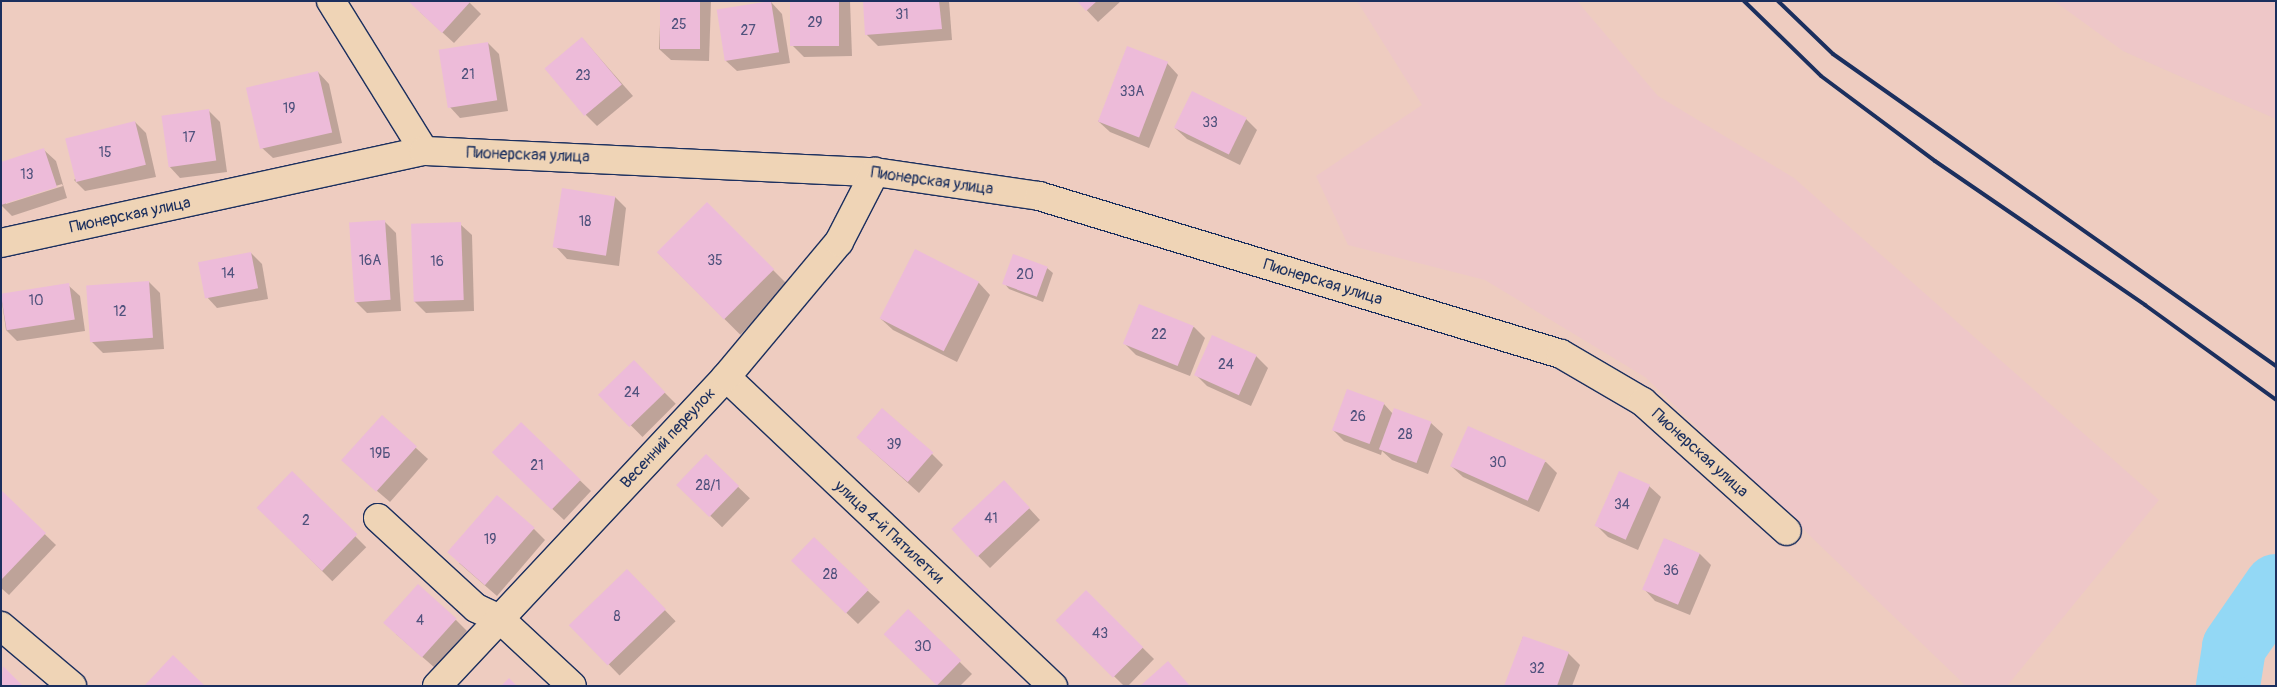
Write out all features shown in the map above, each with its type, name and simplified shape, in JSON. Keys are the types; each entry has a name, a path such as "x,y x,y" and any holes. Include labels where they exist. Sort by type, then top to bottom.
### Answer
{"street":[{"path":"331,1 424,151"},
{"name":"Пионерская улица","path":"1,243 424,151 875,172 1039,196 1561,354 1643,402 1787,531"},
{"name":"Весенний переулок","path":"437,686 726,377 839,242 875,172"},
{"name":"улица 4-й Пятилетки","path":"726,377 1054,686"},
{"path":"378,518 476,608 500,619 572,686"},
{"path":"1,626 72,686"}],"shaded area":[{"path":"1357,1 1577,1 1658,96 1794,178 2159,500 2007,686 1966,686 1645,377 1485,280 1348,245 1316,176 1422,105"},
{"path":"2054,1 2276,1 2276,119 2123,51"}],"building":[{"path":"408,1 471,1 442,33"},
{"path":"660,1 700,1 700,49 660,49"},
{"path":"771,1 779,52 725,61 717,10"},
{"path":"790,1 839,1 839,46 790,46"},
{"path":"863,1 939,1 942,29 865,35"},
{"path":"1077,1 1097,1 1086,11"},
{"path":"582,37 622,84 584,116 544,68"},
{"path":"488,42 497,100 448,108 439,50"},
{"path":"1127,46 1168,62 1139,137 1098,122"},
{"path":"318,71 332,132 260,149 246,88"},
{"path":"1192,91 1247,118 1229,155 1174,128"},
{"path":"209,109 216,160 169,167 161,116"},
{"path":"135,121 146,165 76,182 65,138"},
{"path":"44,148 57,187 1,205 1,162"},
{"path":"562,188 615,196 606,256 553,247"},
{"path":"707,202 774,269 724,319 657,252"},
{"path":"385,220 391,300 355,302 349,223"},
{"path":"461,222 464,300 414,302 411,224"},
{"path":"915,249 979,282 944,351 880,318"},
{"path":"251,252 258,288 205,299 198,262"},
{"path":"1013,254 1048,267 1037,297 1002,284"},
{"path":"149,281 153,338 90,342 86,285"},
{"path":"69,283 75,320 7,330 1,294"},
{"path":"1139,304 1194,326 1178,366 1123,344"},
{"path":"1212,335 1257,355 1239,395 1194,375"},
{"path":"634,360 665,392 629,427 598,395"},
{"path":"1347,389 1385,403 1370,444 1332,430"},
{"path":"882,408 933,453 908,482 856,437"},
{"path":"1394,408 1432,422 1417,463 1379,449"},
{"path":"382,415 417,446 376,492 341,460"},
{"path":"521,422 581,480 552,510 492,452"},
{"path":"1468,426 1546,461 1528,501 1450,466"},
{"path":"706,454 739,486 709,517 676,485"},
{"path":"292,471 357,534 322,571 257,508"},
{"path":"1619,471 1650,485 1626,540 1595,526"},
{"path":"1004,480 1030,508 977,557 951,529"},
{"path":"1,490 46,533 1,580"},
{"path":"497,495 535,528 485,585 447,552"},
{"path":"814,537 869,590 846,614 791,561"},
{"path":"1664,538 1700,553 1678,605 1642,590"},
{"path":"627,569 666,609 608,666 569,625"},
{"path":"418,584 457,619 422,657 383,623"},
{"path":"1086,590 1143,647 1113,678 1056,620"},
{"path":"908,609 961,660 937,686 884,634"},
{"path":"1523,636 1569,652 1557,686 1504,686"},
{"path":"173,655 205,686 144,686"},
{"path":"1168,661 1190,686 1140,686"},
{"path":"3,666 23,686 1,686"},
{"path":"509,678 517,686 501,686"}],"waterway":[{"path":"2228,686 2234,647 2276,586"}],"railway":[{"path":"1744,1 1821,76 1935,161 2145,305 2276,400"},
{"path":"1778,1 1833,54 2276,366"}]}
